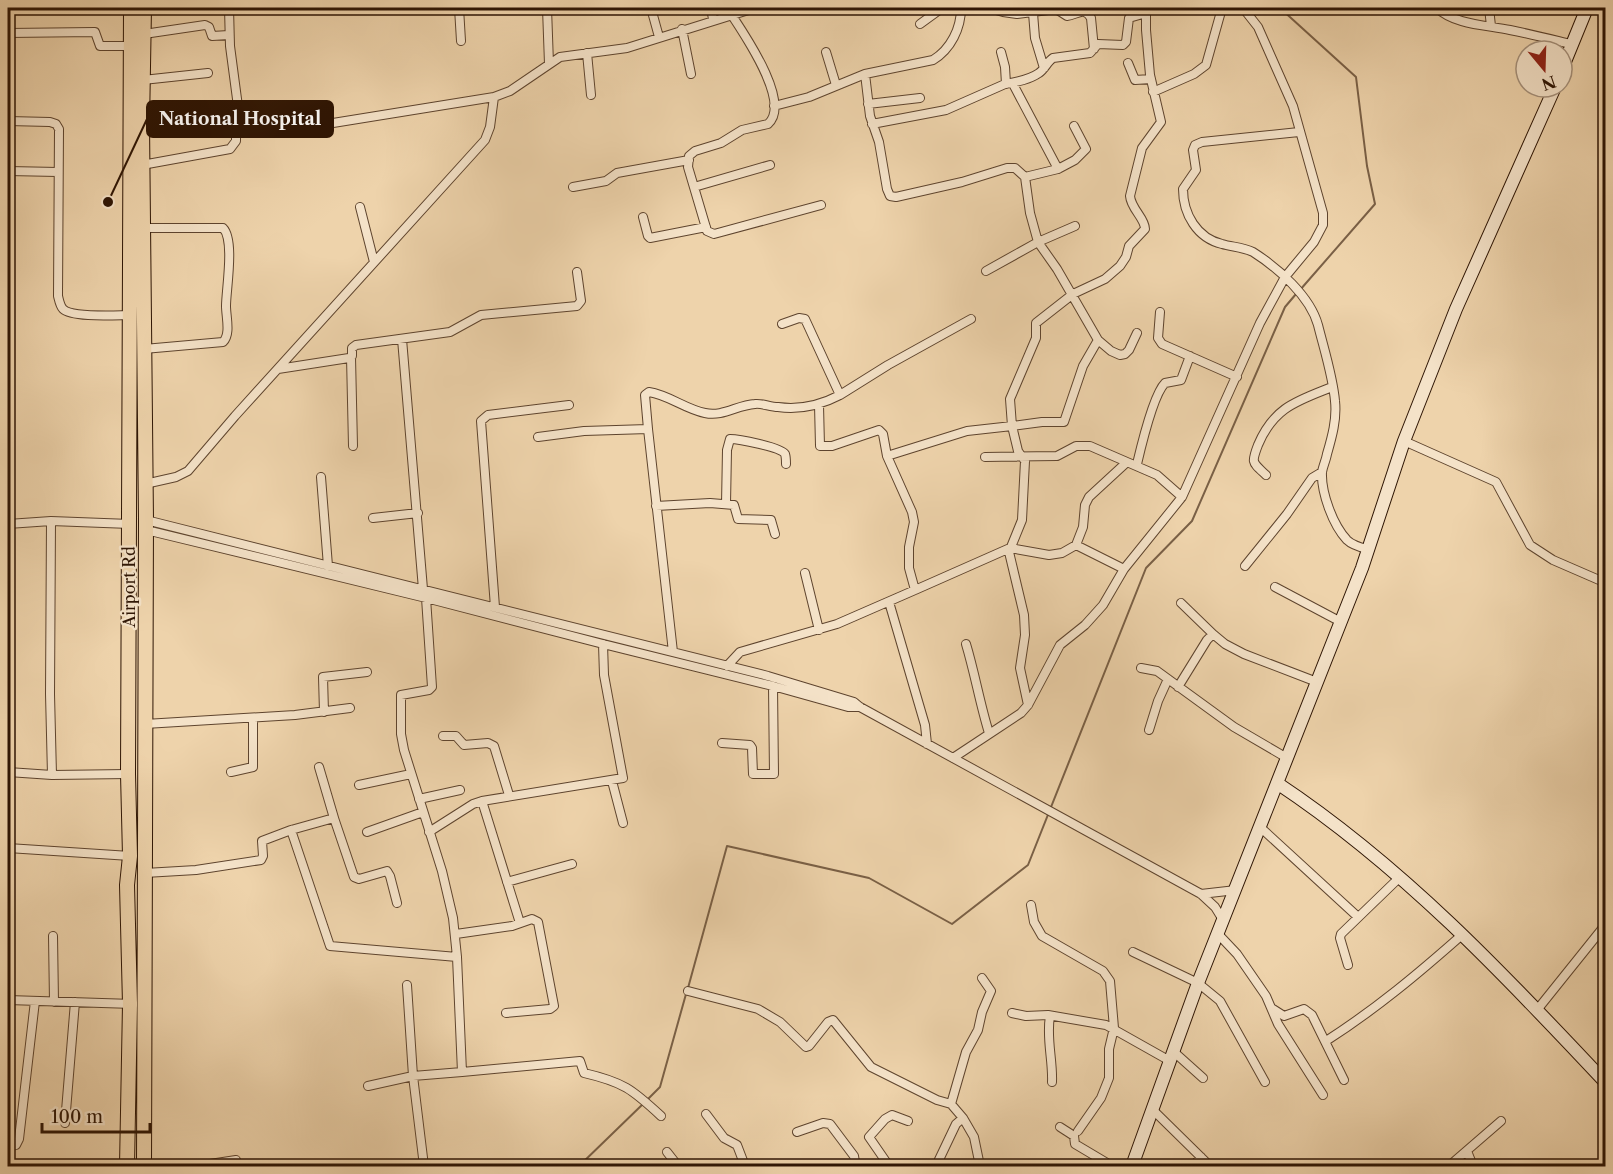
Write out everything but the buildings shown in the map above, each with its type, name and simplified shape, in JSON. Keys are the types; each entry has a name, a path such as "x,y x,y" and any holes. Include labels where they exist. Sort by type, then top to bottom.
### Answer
{"main road":[{"path":"127,1167 130,1004 127,885 130,856 128,774 131,8"},
{"name":"Airport Rd","path":"144,8 142,165 146,525 144,1167"}],"street":[{"path":"142,165 230,149 235,144 236,119 239,114 229,35 229,8"},
{"path":"459,8 461,41"},
{"path":"547,8 549,64"},
{"path":"651,8 659,37"},
{"path":"711,8 713,20"},
{"path":"239,114 300,106 311,110 321,120 333,123 494,97 510,91 549,64 566,56 627,48 755,8"},
{"path":"920,24 942,8"},
{"path":"774,106 800,100 865,74 929,62 938,58 958,32 961,8"},
{"path":"989,8 1009,14 1059,9 1067,16 1079,11 1091,12 1094,49"},
{"path":"1153,92 1206,65 1222,8"},
{"path":"953,758 1017,716 1028,705 1056,651 1085,625 1103,604 1124,569 1182,497 1260,323 1323,225 1323,213 1293,106 1258,27 1243,8"},
{"path":"1437,8 1470,23 1548,39"},
{"path":"1489,8 1491,26"},
{"path":"1572,39 1587,8"},
{"path":"872,124 946,110 1035,75 1053,58 1090,53 1098,44 1123,45 1126,42 1129,18 1146,10 1151,79 1161,122 1142,148 1130,196 1130,201 1145,224 1145,229 1129,246 1120,266 1105,279 1072,294 1036,323 1036,338 1010,399 1012,426 1018,451 1025,461 1022,520 1019,532 1010,548 1010,554 1025,624 1020,668 1028,705"},
{"path":"1028,11 1044,68"},
{"path":"731,14 770,81 774,106 773,118 768,124 742,130 721,143 695,151 688,160 688,167 706,227 709,233 714,234 821,205"},
{"path":"144,33 205,25 209,27 212,36 229,35"},
{"path":"682,30 691,74"},
{"path":"8,33 95,32 100,46 131,46"},
{"path":"826,52 836,85"},
{"path":"1001,52 1010,84 1058,169"},
{"path":"587,53 591,96"},
{"path":"1128,63 1135,80 1151,79"},
{"path":"143,80 208,73"},
{"path":"865,74 872,124 879,142 890,196 896,197 962,182 1007,168 1015,168 1025,177 1030,213 1038,242 1072,294 1098,340 1120,355 1129,350 1137,333"},
{"path":"145,484 176,477 188,471 485,140 490,127 494,97"},
{"path":"868,104 920,98"},
{"path":"1132,1167 1198,983 1219,935 1362,568 1404,441 1455,309 1550,99"},
{"path":"8,121 50,122 58,126 58,296 61,306 64,310 74,314 131,315"},
{"path":"1025,177 1058,169 1075,160 1086,149 1074,126"},
{"path":"1299,132 1197,143 1193,148 1196,170 1182,192 1187,214 1204,235 1221,244 1253,253 1287,280 1309,302 1317,323 1335,400 1335,423 1322,472 1324,490 1333,517 1346,539 1353,545 1367,549"},
{"path":"573,187 606,181 616,174 688,160"},
{"path":"694,186 770,165"},
{"path":"8,171 58,172"},
{"path":"360,207 374,262"},
{"path":"643,217 650,238 706,227"},
{"path":"986,271 1038,242 1075,226"},
{"path":"143,228 223,228 228,234 229,275 226,307 227,336 224,342 144,349"},
{"path":"353,446 352,348 356,345 454,331 481,315 577,306 581,301 577,272"},
{"path":"1160,312 1160,341 1237,377"},
{"path":"782,324 799,318 805,319 840,395"},
{"path":"673,652 645,395 649,392 671,398 708,414 723,413 755,404 779,408 819,405 971,319"},
{"path":"402,339 432,687 429,690 402,693 399,698 401,734 449,898 456,934 462,1072"},
{"path":"886,456 967,431 1065,421 1083,366 1098,340"},
{"path":"1137,465 1159,392 1165,383 1181,380 1190,356"},
{"path":"278,369 351,357"},
{"path":"1266,475 1254,465 1253,458 1272,420 1299,400 1332,387"},
{"path":"495,607 481,424 483,418 488,415 569,405"},
{"path":"819,405 820,446 832,446 879,430 883,434 886,456 912,512 914,522 909,568 915,590"},
{"path":"538,437 584,431 648,429"},
{"path":"726,504 727,450 730,439 782,451 785,454 786,464"},
{"path":"1404,441 1496,482 1530,545 1553,560 1605,583"},
{"path":"986,457 1057,456 1076,446 1086,445 1137,465 1169,483 1182,497"},
{"path":"731,660 744,650 844,622 1010,548 1049,555 1062,553 1076,545 1083,527 1085,505 1089,497 1127,462"},
{"path":"1245,566 1287,514 1312,478 1322,472"},
{"path":"321,477 327,566"},
{"path":"656,506 726,504 734,506 738,519 771,520 775,534"},
{"path":"373,518 418,513"},
{"path":"8,524 51,521 130,524"},
{"path":"51,521 52,775"},
{"path":"146,525 327,566 603,644 848,707 860,708"},
{"path":"146,525 424,593 495,607 673,652 731,660 854,702 860,708 1201,894 1215,907 1223,920"},
{"path":"1076,545 1124,569"},
{"path":"805,573 819,630"},
{"path":"1275,587 1341,622"},
{"path":"889,602 926,725 927,744"},
{"path":"1181,603 1225,644 1244,654 1317,682"},
{"path":"1178,687 1213,634"},
{"path":"429,832 464,809 482,801 621,779 624,775 604,675 603,644"},
{"path":"966,644 989,733"},
{"path":"1141,668 1157,671 1234,728 1287,758"},
{"path":"324,712 323,677 367,672"},
{"path":"1149,730 1168,679"},
{"path":"722,743 750,745 753,774 774,774 773,686"},
{"path":"145,724 253,718 350,708"},
{"path":"231,772 253,767 253,718"},
{"path":"443,736 456,736 464,745 494,746 509,795"},
{"path":"319,767 354,877 359,879 387,871 397,903"},
{"path":"8,772 52,775 128,774"},
{"path":"359,785 411,774"},
{"path":"612,781 623,823"},
{"path":"1277,783 1314,808 1400,877 1463,934 1605,1083"},
{"path":"419,799 460,790"},
{"path":"482,801 520,923"},
{"path":"367,831 423,812"},
{"path":"145,873 196,870 261,860 262,841 334,818"},
{"path":"1260,827 1358,917"},
{"path":"291,830 330,946 457,957"},
{"path":"8,848 130,856"},
{"path":"507,882 572,864"},
{"path":"1348,965 1340,938 1358,917 1400,877"},
{"path":"1201,894 1236,890"},
{"path":"1031,905 1034,922 1042,936 1107,974 1110,981 1114,1028 1109,1049 1107,1084 1097,1105 1078,1131"},
{"path":"456,934 536,920 539,924 554,1006 550,1009 506,1013"},
{"path":"1537,1010 1605,924"},
{"path":"1326,1041 1397,992 1463,934"},
{"path":"1219,935 1237,954 1323,1095"},
{"path":"52,936 54,1002"},
{"path":"1133,952 1198,983 1223,1005 1264,1082"},
{"path":"951,1104 966,1052 978,1030 982,1012 991,992 982,978"},
{"path":"407,985 413,1076 424,1167"},
{"path":"688,991 758,1009 780,1022 807,1047 828,1022 834,1020 871,1066 937,1100 951,1104 963,1118 974,1137 980,1167"},
{"path":"8,1000 145,1005"},
{"path":"8,1147 16,1145 19,1139 35,1001"},
{"path":"65,1123 75,1002"},
{"path":"1272,1008 1284,1016 1307,1010 1326,1041 1344,1080"},
{"path":"1012,1012 1026,1016 1050,1016 1100,1023 1172,1057 1203,1078"},
{"path":"1050,1016 1048,1034 1052,1082"},
{"path":"368,1086 413,1076 580,1061 584,1073 613,1080 632,1089 661,1116"},
{"path":"1153,1110 1210,1167"},
{"path":"706,1114 724,1138 737,1145 745,1167"},
{"path":"889,1167 869,1137 885,1119 892,1115 908,1121"},
{"path":"936,1167 956,1124 963,1118"},
{"path":"1449,1167 1501,1121"},
{"path":"796,1132 823,1124 830,1125 854,1156 855,1162 850,1167"},
{"path":"1060,1126 1074,1136 1075,1144 1112,1167"},
{"path":"1467,1151 1473,1167"},
{"path":"667,1152 678,1167"},
{"path":"1193,1167 1201,1157"},
{"path":"197,1167 236,1160"},
{"path":"760,1167 778,1167"}],"waterway":[{"path":"1280,8 1356,77 1367,166 1375,204 1300,290"},
{"path":"688,988 727,846 869,878 952,924 1028,865 1146,568 1192,521 1285,307 1296,294"},
{"path":"648,1099 660,1087 686,994"},
{"path":"579,1166 644,1103"}],"place":[{"name":"National Hospital","path":"108,202"}]}
